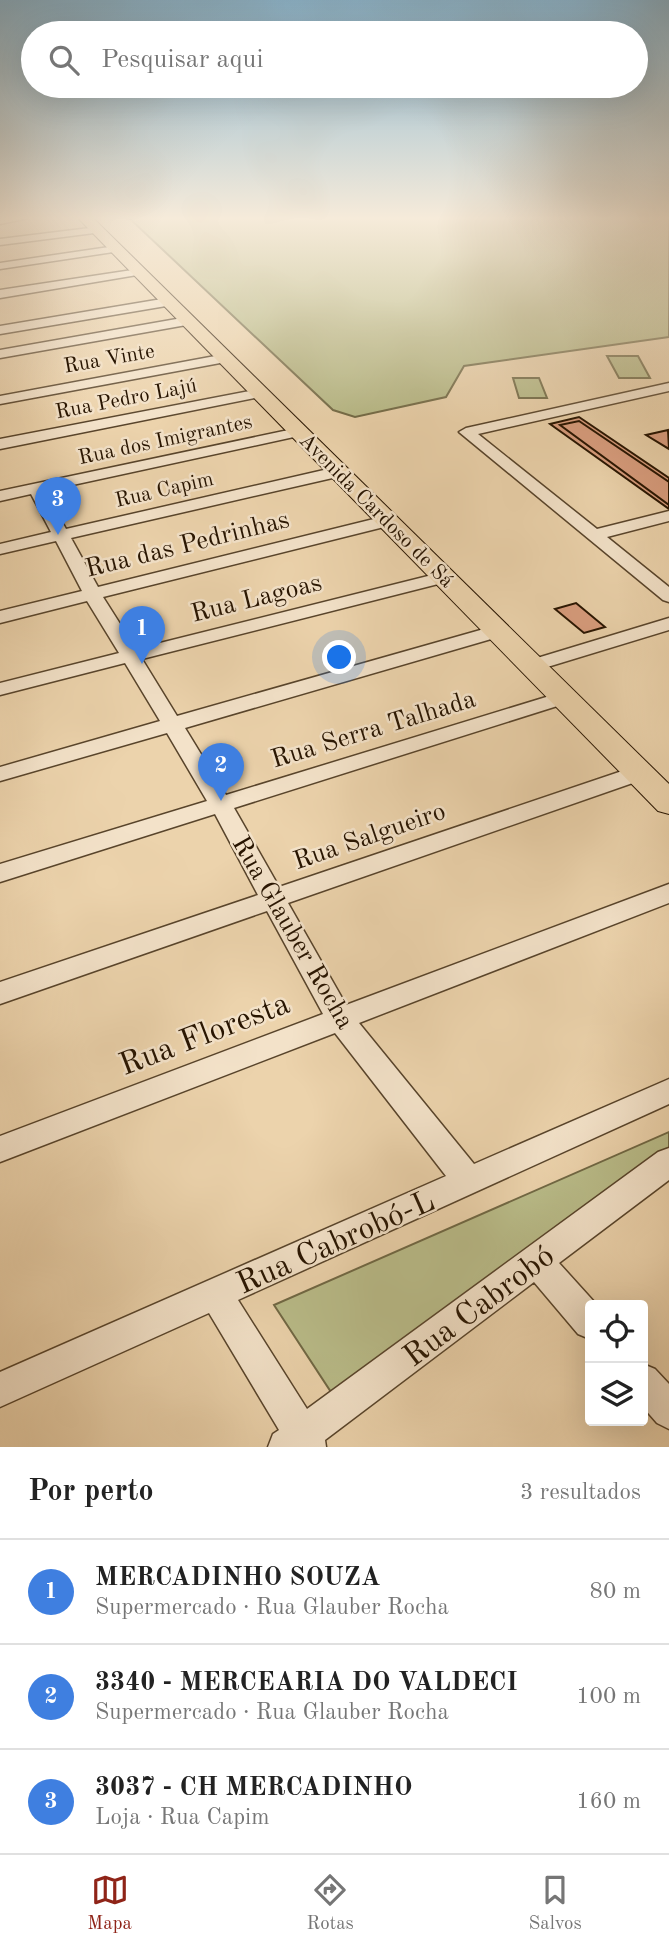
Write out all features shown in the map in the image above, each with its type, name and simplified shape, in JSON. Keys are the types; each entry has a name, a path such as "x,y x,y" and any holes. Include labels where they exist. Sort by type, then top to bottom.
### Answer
{"highway":[{"name":"Avenida Cardoso de Sá","path":"151,285 669,803"}],"street":[{"path":"0,294 60,285"},
{"path":"0,330 168,302"},
{"path":"0,354 188,321"},
{"name":"Rua Vinte","path":"0,400 226,358"},
{"path":"669,387 466,432 669,596"},
{"name":"Rua Pedro Lajú","path":"0,444 260,393"},
{"name":"Rua dos Imigrantes","path":"0,496 298,432"},
{"name":"Rua Capim","path":"0,549 337,472"},
{"name":"Rua Glauber Rocha","path":"36,489 92,593 221,804 339,1018 468,1180"},
{"path":"595,535 669,516"},
{"name":"Rua das Pedrinhas","path":"0,617 386,521"},
{"name":"Rua Lagoas","path":"0,689 444,576"},
{"path":"531,666 669,624"},
{"path":"0,774 498,631"},
{"name":"Rua Serra Talhada","path":"0,873 563,698"},
{"name":"Rua Salgueiro","path":"0,993 639,773"},
{"name":"Rua Floresta","path":"0,1149 669,893"},
{"name":"Rua Cabrobó-L","path":"0,1390 669,1091"},
{"name":"Rua Cabrobó","path":"300,1443 669,1162"},
{"path":"537,1262 585,1316"},
{"path":"216,1294 300,1443"},
{"path":"648,1387 669,1411"}],"green space":[{"path":"200,285 669,285 669,337 464,366 446,397 355,417 333,410"},
{"path":"607,356 638,356 650,378 619,378"},
{"path":"513,378 539,378 547,398 519,398"},
{"path":"669,1132 669,1154 331,1392 274,1305"}],"building":[{"path":"579,417 669,478 669,509 550,424"},
{"path":"579,421 669,482 669,505 560,425"},
{"path":"668,430 669,449 646,435"},
{"path":"576,603 605,627 584,633 555,609"}],"place":[{"name":"3037 - CH MERCADINHO","path":"58,535"},
{"name":"MERCADINHO SOUZA","path":"142,664"},
{"name":"3340 - MERCEARIA DO VALDECI","path":"221,801"}]}
